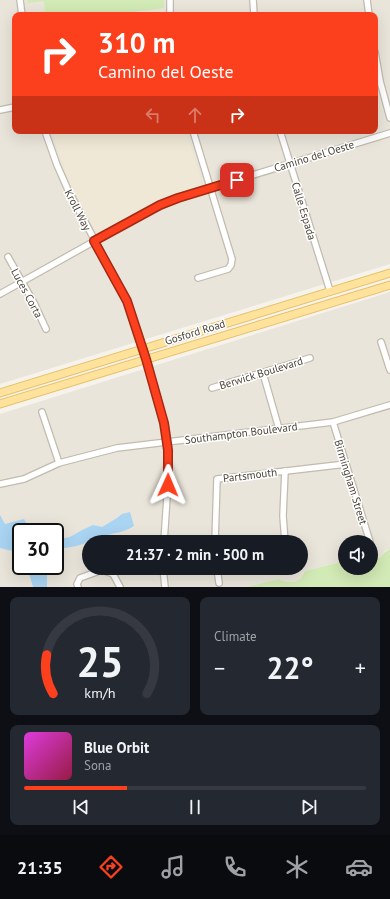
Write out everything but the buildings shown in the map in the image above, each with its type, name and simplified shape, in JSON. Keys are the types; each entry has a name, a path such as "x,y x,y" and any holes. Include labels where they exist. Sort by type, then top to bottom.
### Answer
{"main road":[{"name":"Gosford Road","path":"0,393 390,273"},
{"name":"Gosford Road","path":"0,404 390,284"}],"street":[{"path":"20,0 22,12"},
{"path":"170,0 170,12"},
{"path":"253,0 254,12"},
{"path":"367,0 369,12"},
{"path":"378,69 390,118"},
{"path":"0,110 12,108"},
{"name":"Camino del Oeste","path":"0,294 160,205 210,188 390,133"},
{"name":"Kroll Way","path":"46,134 68,190 127,301 143,348 160,406 167,442 168,485 164,535"},
{"path":"194,134 232,259 231,266 228,269 198,278"},
{"name":"Calle Espada","path":"281,134 330,291"},
{"name":"Luces Corta","path":"8,257 46,329"},
{"path":"381,342 390,370"},
{"name":"Berwick Boulevard","path":"212,388 310,358"},
{"path":"263,373 279,429"},
{"name":"Southampton Boulevard","path":"0,484 24,479 59,463 117,448 333,422 390,405"},
{"path":"42,412 59,463"},
{"name":"Birmingham Street","path":"333,422 368,535"},
{"name":"Partsmouth","path":"215,535 217,479 346,464"},
{"path":"284,535 283,516 285,471"},
{"path":"78,587 77,584 80,578 88,575"},
{"path":"114,575 120,587"},
{"path":"164,575 165,587"},
{"path":"218,575 219,583"}],"shaded area":[{"path":"0,0 390,0 390,264 0,384"},
{"path":"164,9 164,12 142,12"},
{"path":"52,134 187,134 201,180 200,185 148,207 97,234 70,184"},
{"path":"390,292 390,549 386,550 380,557 378,558 378,535 338,535 338,563 308,570 308,535 82,535 82,575 303,575 301,578 294,582 285,582 278,579 246,587 0,587 0,414"}],"green space":[{"path":"27,0 164,0 164,8 133,12 36,12 45,11 44,1 28,3"},
{"path":"390,549 390,587 246,587 278,579 286,582 294,582 301,578 303,575 308,575 308,570 338,563 338,575 378,575 378,559"}],"water":[{"path":"130,512 134,526 109,535 82,535 82,544 64,548 64,538 70,537 93,525 102,527 122,514"},
{"path":"0,515 5,524 24,519 26,523 12,523 12,551 0,548"},
{"path":"30,575 47,575 47,587 33,587"}],"route":[{"path":"168,485 168,450 164,423 134,319 119,285 94,241 160,205 237,180"}]}
